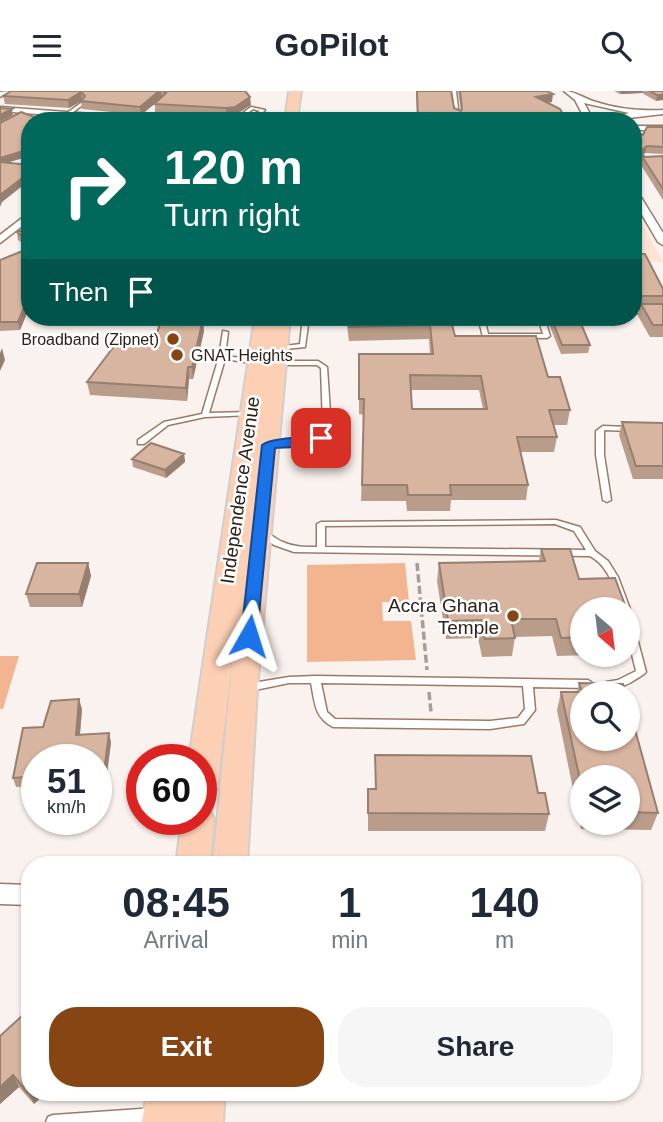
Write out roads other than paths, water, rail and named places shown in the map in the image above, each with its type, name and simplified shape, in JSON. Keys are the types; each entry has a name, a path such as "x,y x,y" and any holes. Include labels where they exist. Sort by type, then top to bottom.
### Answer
{"main road":[{"path":"292,112 295,91"},
{"path":"305,112 308,91"},
{"name":"Independence Avenue","path":"207,744 250,414 279,355 268,326"},
{"name":"Independence Avenue","path":"231,856 243,689 281,326"},
{"path":"194,856 196,835"},
{"path":"174,1113 192,1101"}],"street":[{"path":"0,95 7,91"},
{"path":"559,91 607,108 639,112"},
{"path":"573,95 584,112"},
{"path":"0,109 41,112"},
{"path":"642,114 663,111"},
{"path":"642,112 647,113"},
{"path":"642,128 663,128"},
{"path":"642,207 663,242"},
{"path":"0,240 21,222"},
{"path":"0,894 21,895"}],"lane":[{"path":"454,91 457,112"},
{"path":"71,112 82,104"},
{"path":"149,112 153,108"},
{"path":"247,112 253,108 263,110 262,112"},
{"path":"642,311 663,311"},
{"path":"279,355 300,326"},
{"path":"483,326 485,336 547,336 544,326"},
{"path":"205,415 222,357 225,333"},
{"path":"222,357 279,355 318,363 324,367 327,427 321,438 269,445"},
{"path":"141,442 166,423 205,415 250,414"},
{"path":"607,500 600,455 600,431 608,428 644,430"},
{"path":"321,550 321,524 556,522 577,529 592,554"},
{"path":"261,532 277,543 294,549 592,554 603,558 609,565 621,597"},
{"path":"243,689 289,680 315,679 620,684 641,671 640,667"},
{"path":"315,679 323,714 333,723 491,725 521,721 530,710 528,683"},
{"path":"53,1122 174,1113"}],"place":[{"name":"Broadband (Zipnet)","path":"173,339"},
{"name":"GNAT Heights","path":"177,355"},
{"name":"Accra Ghana Temple","path":"513,616"}]}
